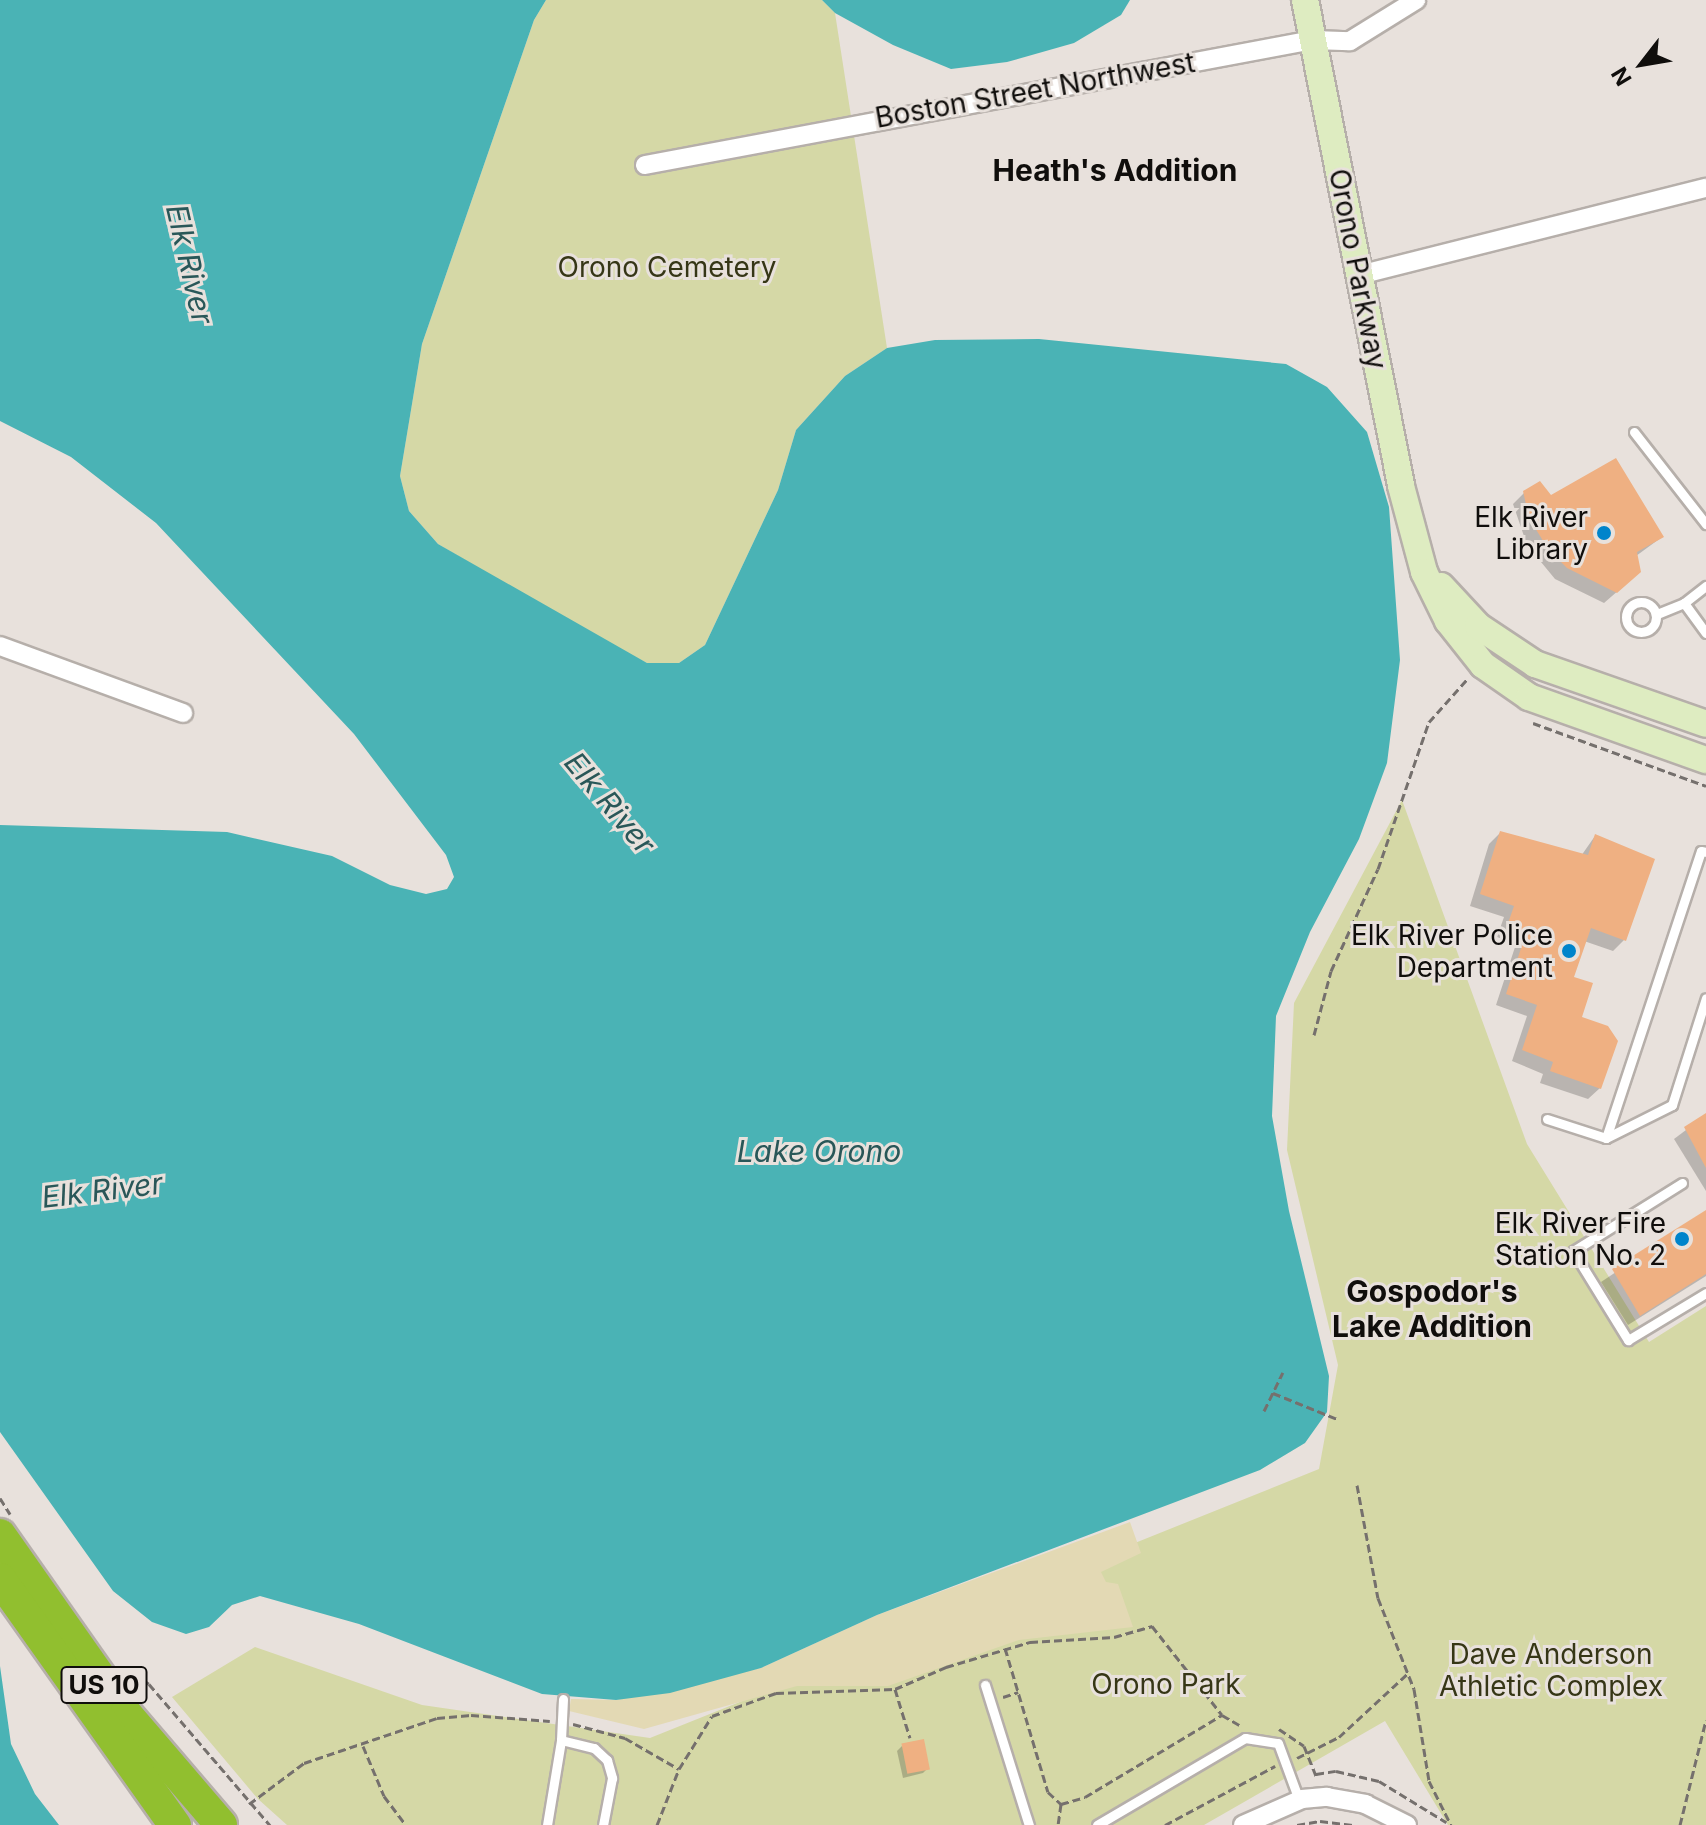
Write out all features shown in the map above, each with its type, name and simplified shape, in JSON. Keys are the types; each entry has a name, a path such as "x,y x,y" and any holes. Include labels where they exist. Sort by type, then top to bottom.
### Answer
{"highway":[{"name":"US 10","path":"8,1528 126,1714 221,1825"},
{"name":"US 10","path":"0,1579 175,1825"}],"street":[{"name":"Orono Parkway","path":"1305,0 1414,538"},
{"name":"Boston Street Northwest","path":"645,165 1313,40 1350,41 1416,0"},
{"path":"1359,275 1706,188"},
{"path":"1414,538 1456,605 1504,646 1570,679 1706,724"},
{"path":"1414,538 1448,621 1483,665 1505,682 1556,708 1706,760"},
{"path":"0,646 183,713"},
{"path":"1243,1825 1299,1800 1349,1799 1407,1825"}],"lane":[{"path":"1634,432 1706,524"},
{"path":"1657,614 1684,603 1706,586"},
{"path":"1684,603 1706,633"},
{"path":"1606,1138 1701,851 1706,852"},
{"path":"1547,1119 1606,1138 1672,1105 1706,998"},
{"path":"1682,1183 1573,1251 1628,1340 1706,1293"},
{"path":"985,1685 1029,1825"},
{"path":"547,1825 561,1740 563,1699"},
{"path":"1097,1825 1245,1738 1278,1743 1299,1800"},
{"path":"561,1740 594,1748 607,1760 612,1778 603,1825"}],"path":[{"path":"1314,1035 1331,971 1378,869 1429,722 1468,678 1477,686"},
{"path":"1530,721 1706,786"},
{"path":"1264,1411 1283,1372"},
{"path":"1273,1393 1337,1419"},
{"path":"1357,1485 1374,1583 1408,1673 1429,1781 1450,1824"},
{"path":"0,1498 8,1528"},
{"path":"657,1825 679,1769 712,1716 776,1693 895,1689 1005,1648 1114,1637 1152,1626 1222,1715 1243,1725"},
{"path":"1005,1648 1048,1792 1061,1804"},
{"path":"119,1663 149,1684 270,1825"},
{"path":"1309,1754 1375,1710 1408,1673"},
{"path":"895,1689 910,1738"},
{"path":"990,1700 1018,1692"},
{"path":"249,1804 304,1763 363,1746 437,1718 471,1715 578,1725 625,1738 679,1769"},
{"path":"1061,1804 1085,1797 1222,1715"},
{"path":"1680,1825 1706,1720"},
{"path":"1269,1728 1295,1735 1309,1754 1318,1791"},
{"path":"363,1746 384,1796 406,1825"},
{"path":"1165,1825 1277,1766"},
{"path":"1316,1774 1336,1771 1379,1781 1450,1824"},
{"path":"1058,1825 1061,1804"},
{"path":"1297,1825 1320,1821 1355,1825"}],"green space":[{"name":"Orono Cemetery","path":"546,0 822,0 835,13 887,348 845,376 796,430 778,490 705,645 679,663 647,663 600,640 438,544 409,511 400,476 422,344 534,20"},
{"name":"Orono Park","path":"1402,800 1527,1144 1649,1342 1706,1306 1706,1825 1448,1825 1385,1721 1204,1825 287,1825 258,1799 172,1697 255,1647 422,1705 650,1738 1319,1469 1338,1365 1287,1150 1294,1003"}],"sand":[{"path":"1130,1522 1141,1553 1101,1572 1106,1582 1118,1584 1133,1627 1019,1640 888,1686 797,1686 644,1729 569,1711 571,1699 616,1700 761,1668 877,1615"}],"water":[{"name":"Lake Orono","path":"0,0 546,0 534,20 422,344 400,476 409,511 438,544 647,663 679,663 705,645 778,490 796,430 845,376 887,348 935,340 1039,339 1286,364 1327,387 1367,432 1389,507 1400,660 1387,763 1359,839 1310,932 1276,1016 1272,1116 1289,1211 1329,1376 1327,1412 1305,1443 1260,1470 877,1615 761,1668 670,1693 616,1700 542,1694 359,1624 260,1596 232,1605 209,1627 186,1634 152,1622 113,1591 0,1432 0,825 227,832 332,856 390,885 426,894 447,889 454,877 446,855 354,734 156,523 71,457 0,421"},
{"path":"822,0 1130,0 1121,15 1074,43 1007,62 951,69 893,45 835,13"},
{"path":"0,1666 11,1744 35,1794 59,1825 0,1825"}],"building":[{"name":"Elk River Library","path":"1616,458 1664,537 1637,552 1641,572 1617,593 1567,568 1548,549 1529,518 1523,491 1540,481 1551,495"},
{"path":"1500,831 1588,855 1595,834 1655,859 1626,941 1591,928 1574,977 1593,983 1582,1017 1608,1026 1618,1041 1601,1089 1550,1071 1553,1062 1522,1050 1537,1005 1506,994 1526,933 1507,926 1514,906 1480,894"},
{"name":"Elk River Fire Station No. 2","path":"1706,1113 1706,1168 1684,1127"},
{"name":"Elk River Fire Station No. 2","path":"1706,1210 1706,1274 1640,1316 1612,1269"},
{"path":"924,1739 930,1769 907,1774 901,1743"}],"place":[{"name":"Elk River Library","path":"1604,533"},
{"name":"Elk River Police Department","path":"1569,951"},
{"name":"Elk River Fire Station No. 2","path":"1682,1239"}],"district":[{"name":"Heath's Addition","path":"1115,170"},
{"name":"Gospodor's Lake Addition","path":"1432,1308"}],"water label":[{"name":"Elk River","path":"190,264"},
{"name":"Elk River","path":"610,803"},
{"name":"Elk River","path":"102,1190"}],"park label":[{"name":"Dave Anderson Athletic Complex","path":"1551,1670"}]}
